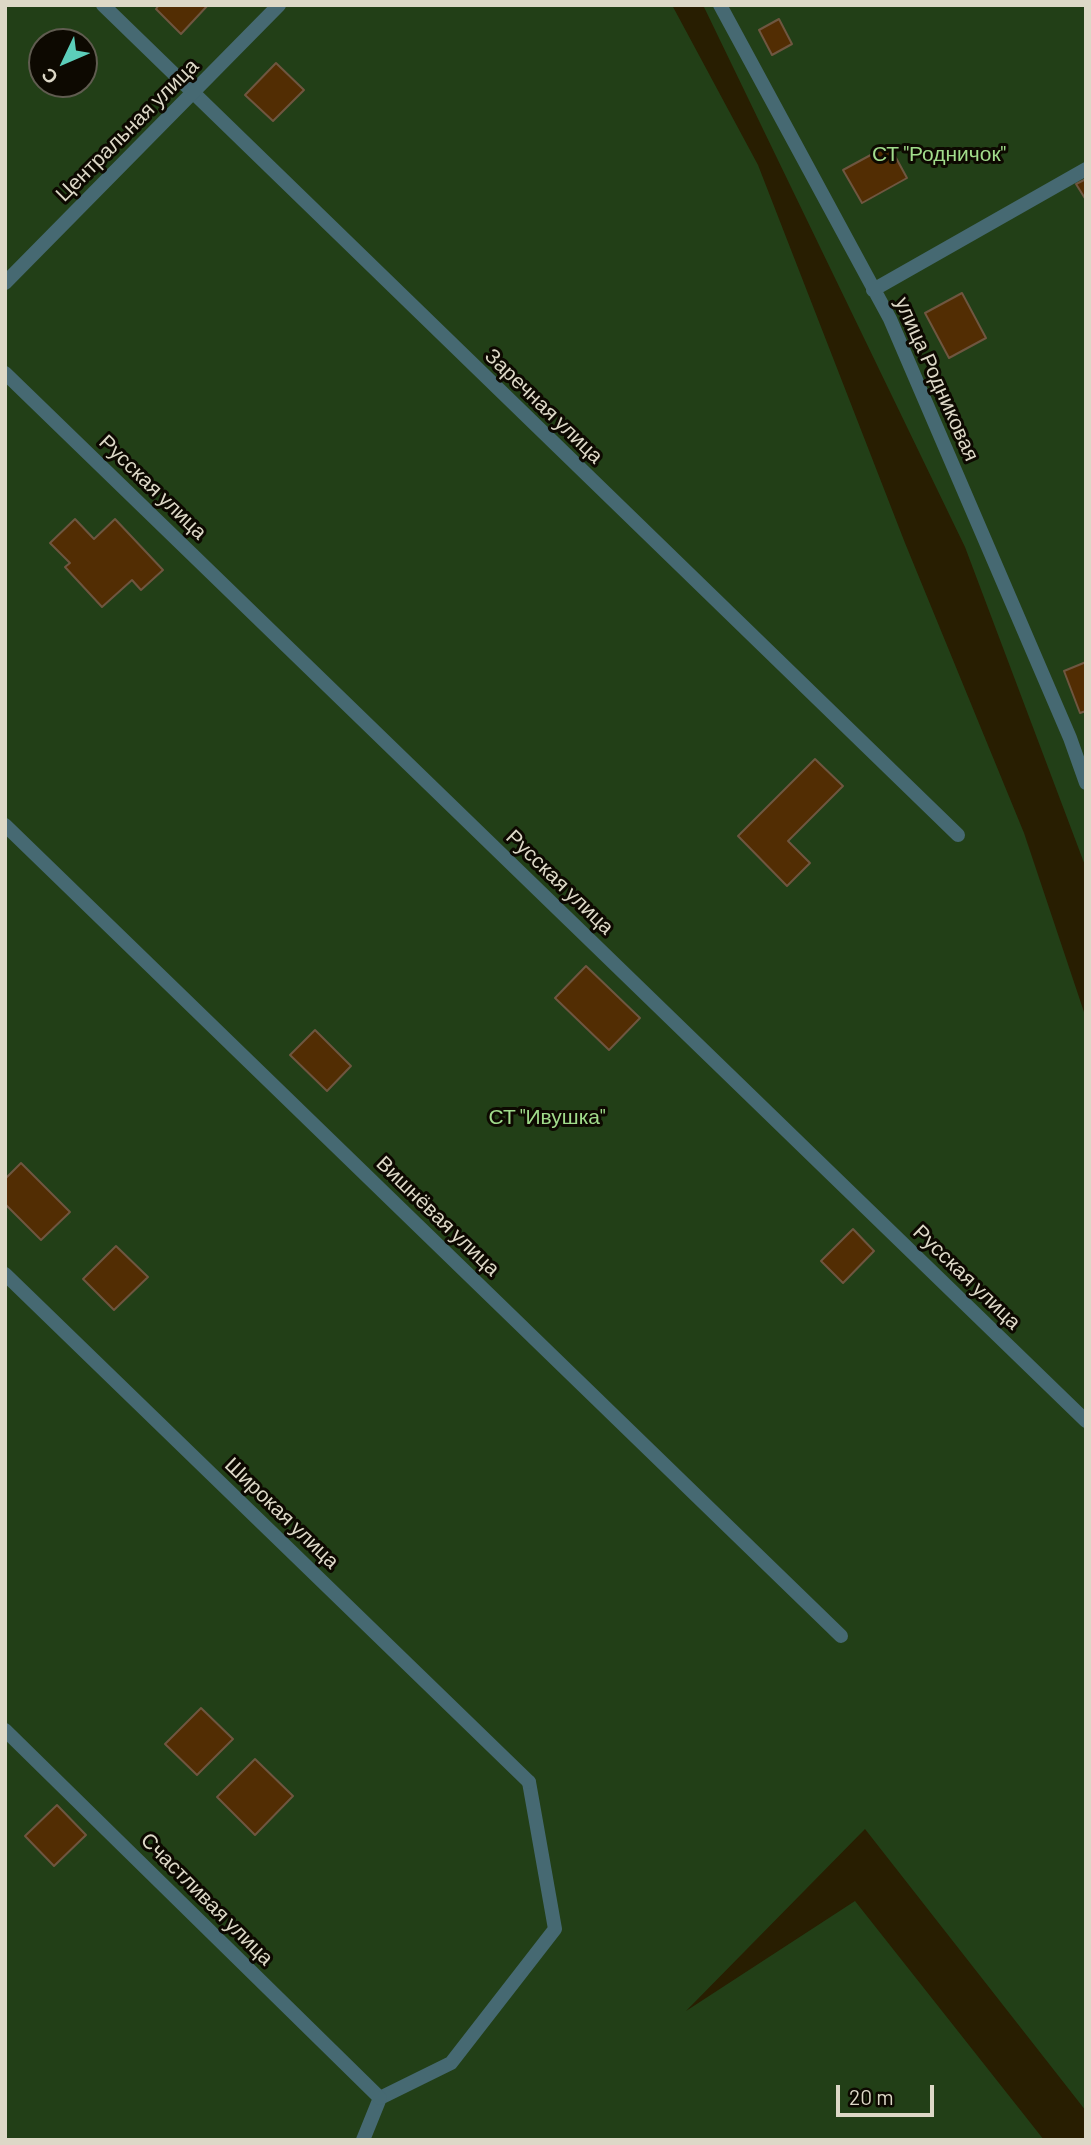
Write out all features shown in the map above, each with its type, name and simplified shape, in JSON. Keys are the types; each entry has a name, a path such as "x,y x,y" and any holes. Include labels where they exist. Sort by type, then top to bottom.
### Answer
{"street":[{"name":"Заречная улица","path":"103,5 958,835"},
{"name":"Центральная улица","path":"5,283 279,5"},
{"name":"улица Родниковая","path":"720,5 890,319 1070,738 1086,783"},
{"path":"873,290 1086,169"},
{"name":"Русская улица","path":"5,373 1086,1421"},
{"name":"Вишнёвая улица","path":"5,825 841,1636"},
{"name":"Широкая улица","path":"5,1274 529,1782 555,1929 451,2063 380,2098"},
{"name":"Счастливая улица","path":"5,1730 380,2098"},
{"path":"363,2140 380,2098"}],"green space":[{"name":"СТ \"Ивушка\"","path":"5,5 672,5 758,165 905,543 1024,833 1086,1018 1086,2111 865,1829 686,2011 855,1901 1044,2140 5,2140"},
{"name":"СТ \"Родничок\"","path":"703,5 1086,5 1086,868 965,547"}],"building":[{"path":"159,5 208,5 181,34 156,9"},
{"path":"779,19 792,44 772,55 759,30"},
{"path":"276,63 304,90 273,121 245,95"},
{"path":"889,145 907,178 862,203 843,170"},
{"path":"1086,179 1086,200 1076,184"},
{"path":"962,293 986,338 949,358 925,313"},
{"path":"75,519 94,539 115,519 163,570 141,590 132,580 102,607 65,567 70,563 50,543"},
{"path":"1086,662 1086,711 1080,713 1064,671"},
{"path":"815,759 843,786 788,841 810,863 787,886 738,836"},
{"path":"586,966 640,1018 609,1050 555,998"},
{"path":"315,1030 351,1066 327,1091 290,1055"},
{"path":"21,1163 70,1212 41,1240 5,1204 5,1179"},
{"path":"853,1229 874,1251 843,1283 821,1261"},
{"path":"116,1246 148,1277 114,1310 83,1279"},
{"path":"201,1708 233,1739 197,1775 165,1744"},
{"path":"255,1759 293,1796 255,1835 217,1797"},
{"path":"57,1805 86,1835 54,1866 25,1836"}]}
